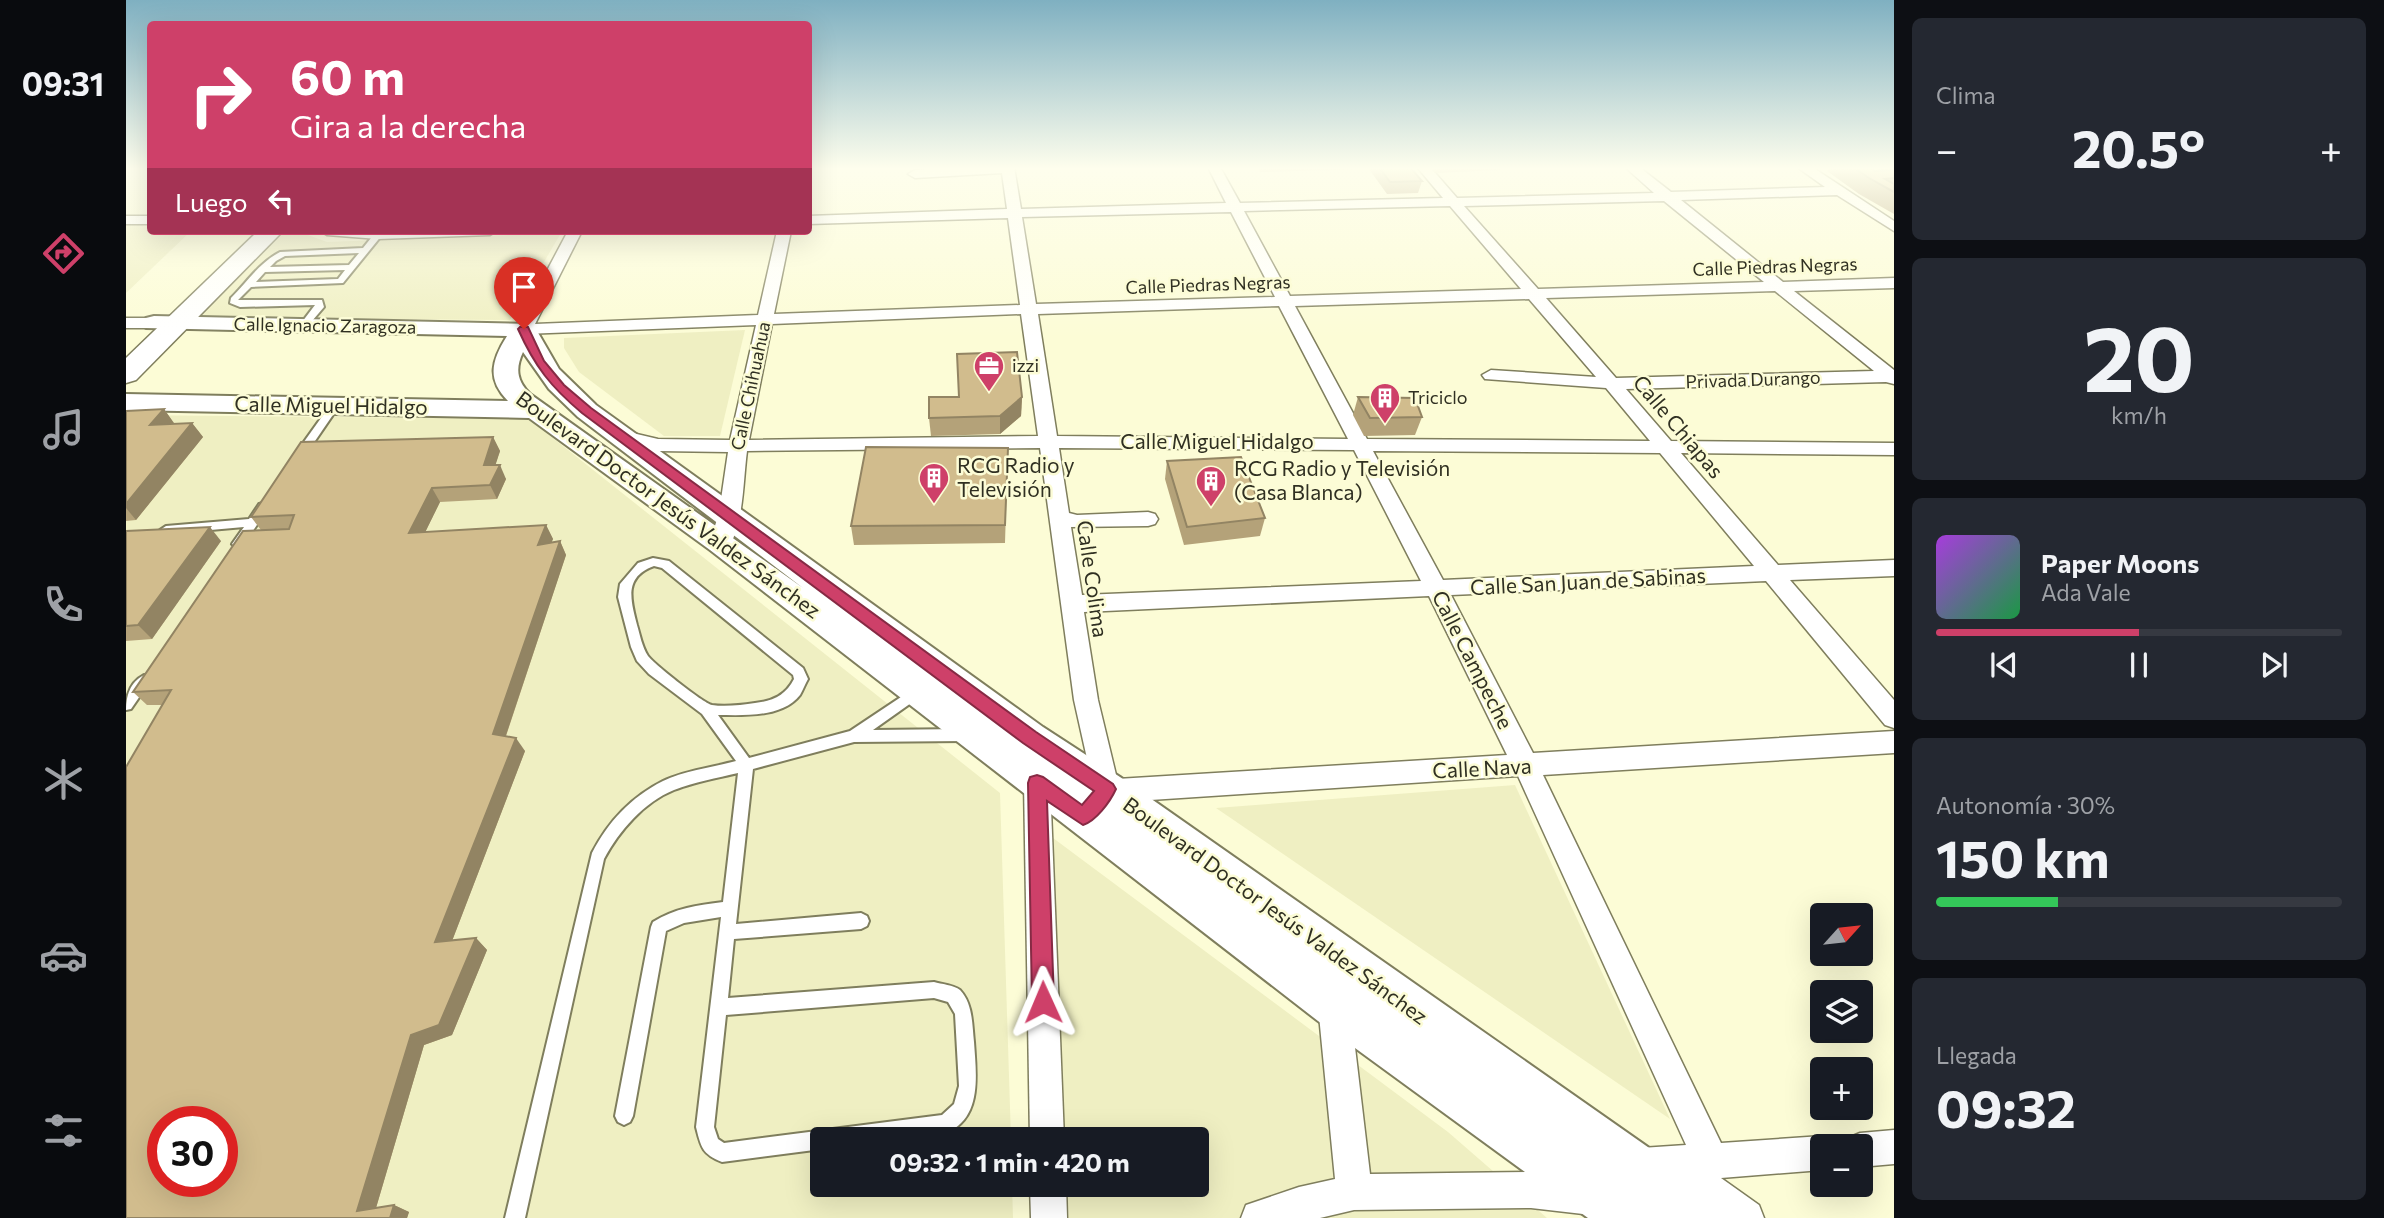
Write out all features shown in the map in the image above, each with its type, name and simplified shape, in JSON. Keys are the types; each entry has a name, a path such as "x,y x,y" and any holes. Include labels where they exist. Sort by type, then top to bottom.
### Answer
{"main road":[{"path":"126,374 165,324 245,235"},
{"path":"126,351 165,324 266,235"},
{"name":"Calle Ignacio Zaragoza","path":"165,324 524,329"},
{"name":"Boulevard Doctor Jesús Valdez Sánchez","path":"524,329 509,354 504,369 506,382 513,392 536,410 596,429 725,528 917,691 1037,783 1095,803 1652,1165 1703,1218"},
{"name":"Boulevard Doctor Jesús Valdez Sánchez","path":"524,329 539,362 596,429 725,528 1030,738 1095,803 1334,1005 1618,1211"},
{"path":"478,409 504,369"},
{"name":"Calle Miguel Hidalgo","path":"126,402 536,410"}],"street":[{"name":"Calle Colima","path":"1018,224 1086,700 1095,803"},
{"name":"Calle Campeche","path":"1243,224 1437,590 1526,766 1712,1162"},
{"name":"Calle Chiapas","path":"1473,224 1611,383 1894,719"},
{"path":"1702,224 1893,377"},
{"path":"524,329 573,235"},
{"name":"Calle Chihuahua","path":"725,528 738,447 783,235"},
{"name":"Calle Piedras Negras","path":"524,329 1030,309 1894,283"},
{"name":"Calle Ignacio Zaragoza","path":"126,323 165,324"},
{"name":"Privada Durango","path":"1491,375 1611,383 1893,377"},
{"name":"Calle Miguel Hidalgo","path":"596,429 658,445 738,447 1049,442 1894,449"},
{"path":"1060,517 1077,522 1148,519"},
{"name":"Calle San Juan de Sabinas","path":"1072,604 1894,568"},
{"name":"Calle Nava","path":"1095,803 1526,766 1894,742"},
{"path":"1037,783 1046,1127"},
{"path":"1334,1005 1354,1192"},
{"path":"1873,1149 1894,1147"},
{"path":"1259,1218 1354,1192 1531,1190 1618,1211 1652,1165 1810,1154"},
{"name":"Boulevard Doctor Jesús Valdez Sánchez","path":"1652,1165 1746,1218"},
{"path":"1048,1197 1049,1218"}],"lane":[{"path":"247,285 337,282 378,235"},
{"path":"303,326 320,307 319,302 234,303 261,270 273,259 284,254 366,250"},
{"path":"261,270 352,267"},
{"path":"292,466 334,406"},
{"path":"229,556 268,500"},
{"path":"151,531 253,522"},
{"path":"707,710 764,708 785,701 798,690 801,680 797,672 665,564 653,562 642,566 626,584 624,597 642,658 707,710 746,764 705,1127 710,1145 722,1153 810,1142"},
{"path":"126,705 150,671"},
{"path":"854,736 917,691"},
{"path":"515,1218 597,858 605,841 630,811 648,796 669,785 854,736 976,735 1030,738"},
{"path":"624,1116 659,927 670,919 685,915 730,909"},
{"path":"727,932 861,920"},
{"path":"719,1007 934,990 953,995 963,1012 968,1086 961,1109 946,1124 923,1127"}],"shaded area":[{"path":"126,224 147,224 147,235 187,235 126,293"},
{"path":"277,235 308,235 327,242 560,235 510,320 198,318"},
{"path":"745,330 720,436 664,436 579,372 564,348 564,338"},
{"path":"126,415 529,419 1000,793 1011,1127 810,1127 810,1197 1012,1197 1013,1218 126,1218"},
{"path":"1515,785 1670,1119 1216,808"},
{"path":"1049,835 1448,1132 1547,1218 1069,1218 1068,1197 1209,1197 1209,1127 1064,1127"}],"building":[{"name":"izzi","path":"1017,352 1022,397 1000,416 929,418 929,397 959,397 957,354"},
{"path":"1358,397 1415,398 1422,417 1370,418"},
{"path":"164,409 150,425 192,423 126,504 126,411"},
{"path":"493,437 484,465 500,465 490,485 432,488 409,533 546,525 538,545 560,541 493,734 516,738 435,942 476,938 439,1025 411,1035 357,1211 394,1205 390,1218 126,1218 126,767 171,690 133,692 243,531 289,529 294,515 251,517 301,442"},
{"name":"RCG Radio y Televisión","path":"866,447 1008,448 1005,525 851,526"},
{"name":"RCG Radio y Televisión (Casa Blanca)","path":"1241,457 1265,518 1187,527 1167,461"},
{"path":"210,527 138,625 126,626 126,531"}],"place":[{"name":"izzi","path":"989,393"},
{"name":"Triciclo","path":"1385,425"},
{"name":"RCG Radio y Televisión","path":"934,505"},
{"name":"RCG Radio y Televisión (Casa Blanca)","path":"1211,508"}],"route":[{"path":"524,329 539,362 560,388 587,411 729,513 1030,738 1106,789 1083,817 1037,783 1043,1002"}]}
